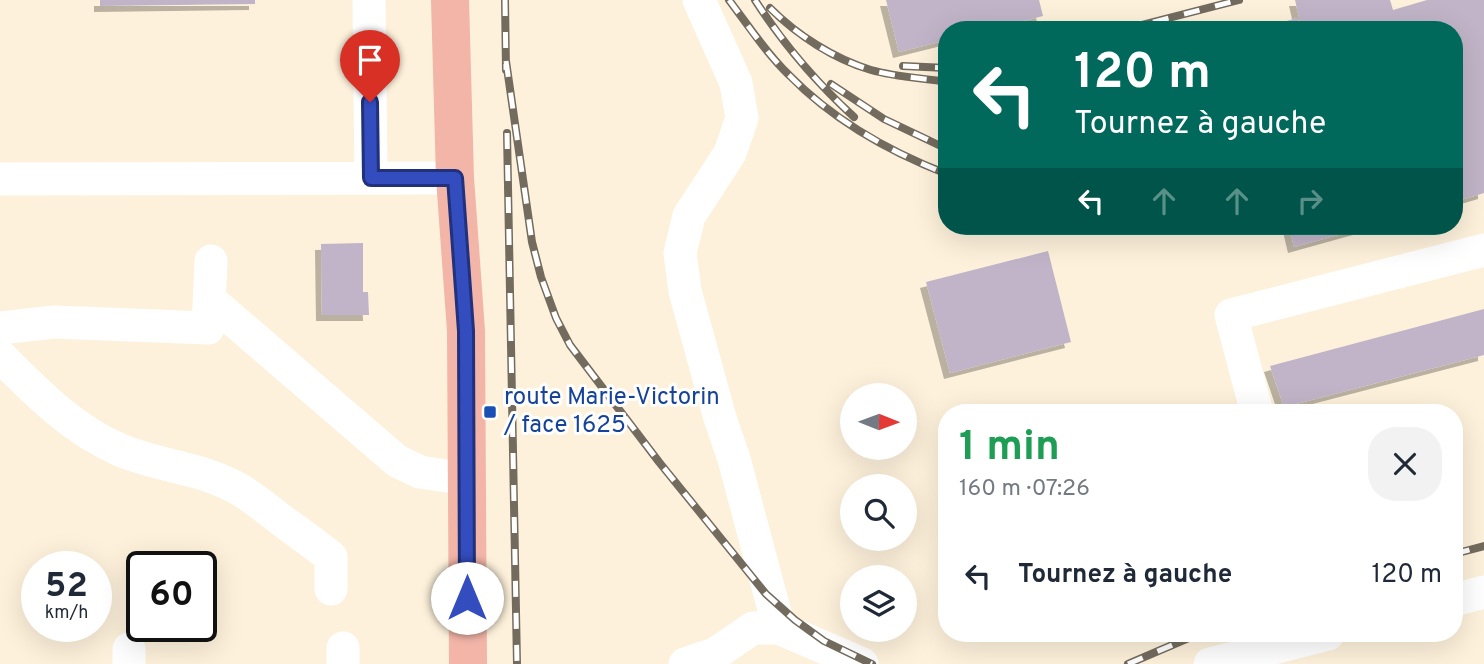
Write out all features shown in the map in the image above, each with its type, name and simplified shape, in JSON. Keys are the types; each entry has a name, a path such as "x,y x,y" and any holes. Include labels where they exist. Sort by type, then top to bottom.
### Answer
{"main road":[{"path":"450,0 455,178 466,331 468,664"}],"lane":[{"path":"369,0 371,178"},
{"path":"699,0 736,83 741,118 730,153 688,216 680,253 685,290 779,628"},
{"path":"0,180 455,178"},
{"path":"1255,404 1231,315 1484,250"},
{"path":"0,328 54,322 208,328 211,261"},
{"path":"210,300 397,461 420,472 466,479"},
{"path":"0,356 42,398 95,437 117,449 219,479 255,499 331,557 331,589"},
{"path":"1463,598 1484,592"},
{"path":"703,661 753,628 779,628 862,664"},
{"path":"1210,664 1321,642"}],"building":[{"path":"100,0 255,0 255,4 100,6"},
{"path":"886,0 1039,0 1043,16 1024,21 938,21 938,42 899,52"},
{"path":"1295,0 1390,0 1393,10 1427,0 1484,0 1484,193 1463,199 1463,21 1300,21"},
{"path":"1291,235 1337,235 1294,247"},
{"path":"363,243 363,292 368,292 369,315 322,315 321,244"},
{"path":"1048,251 1071,342 950,373 926,282"},
{"path":"1484,309 1484,355 1296,404 1283,404 1270,366"}],"railway":[{"path":"505,0 506,70"},
{"path":"729,0 781,66 824,106 883,145 938,170"},
{"path":"755,0 801,61 854,117"},
{"path":"1157,21 1239,0"},
{"path":"770,8 792,28 843,59 871,70 938,81"},
{"path":"506,61 532,242 556,318 570,345 659,462 766,594 824,641 872,664"},
{"path":"903,66 938,68"},
{"path":"831,84 884,119 938,145"},
{"path":"507,133 517,664"},
{"path":"1463,552 1484,546"},
{"path":"1128,664 1179,642"}],"place":[{"name":"route Marie-Victorin / face 1625","path":"490,412"}],"route":[{"path":"370,102 371,178 455,178 466,331 467,598"}]}
